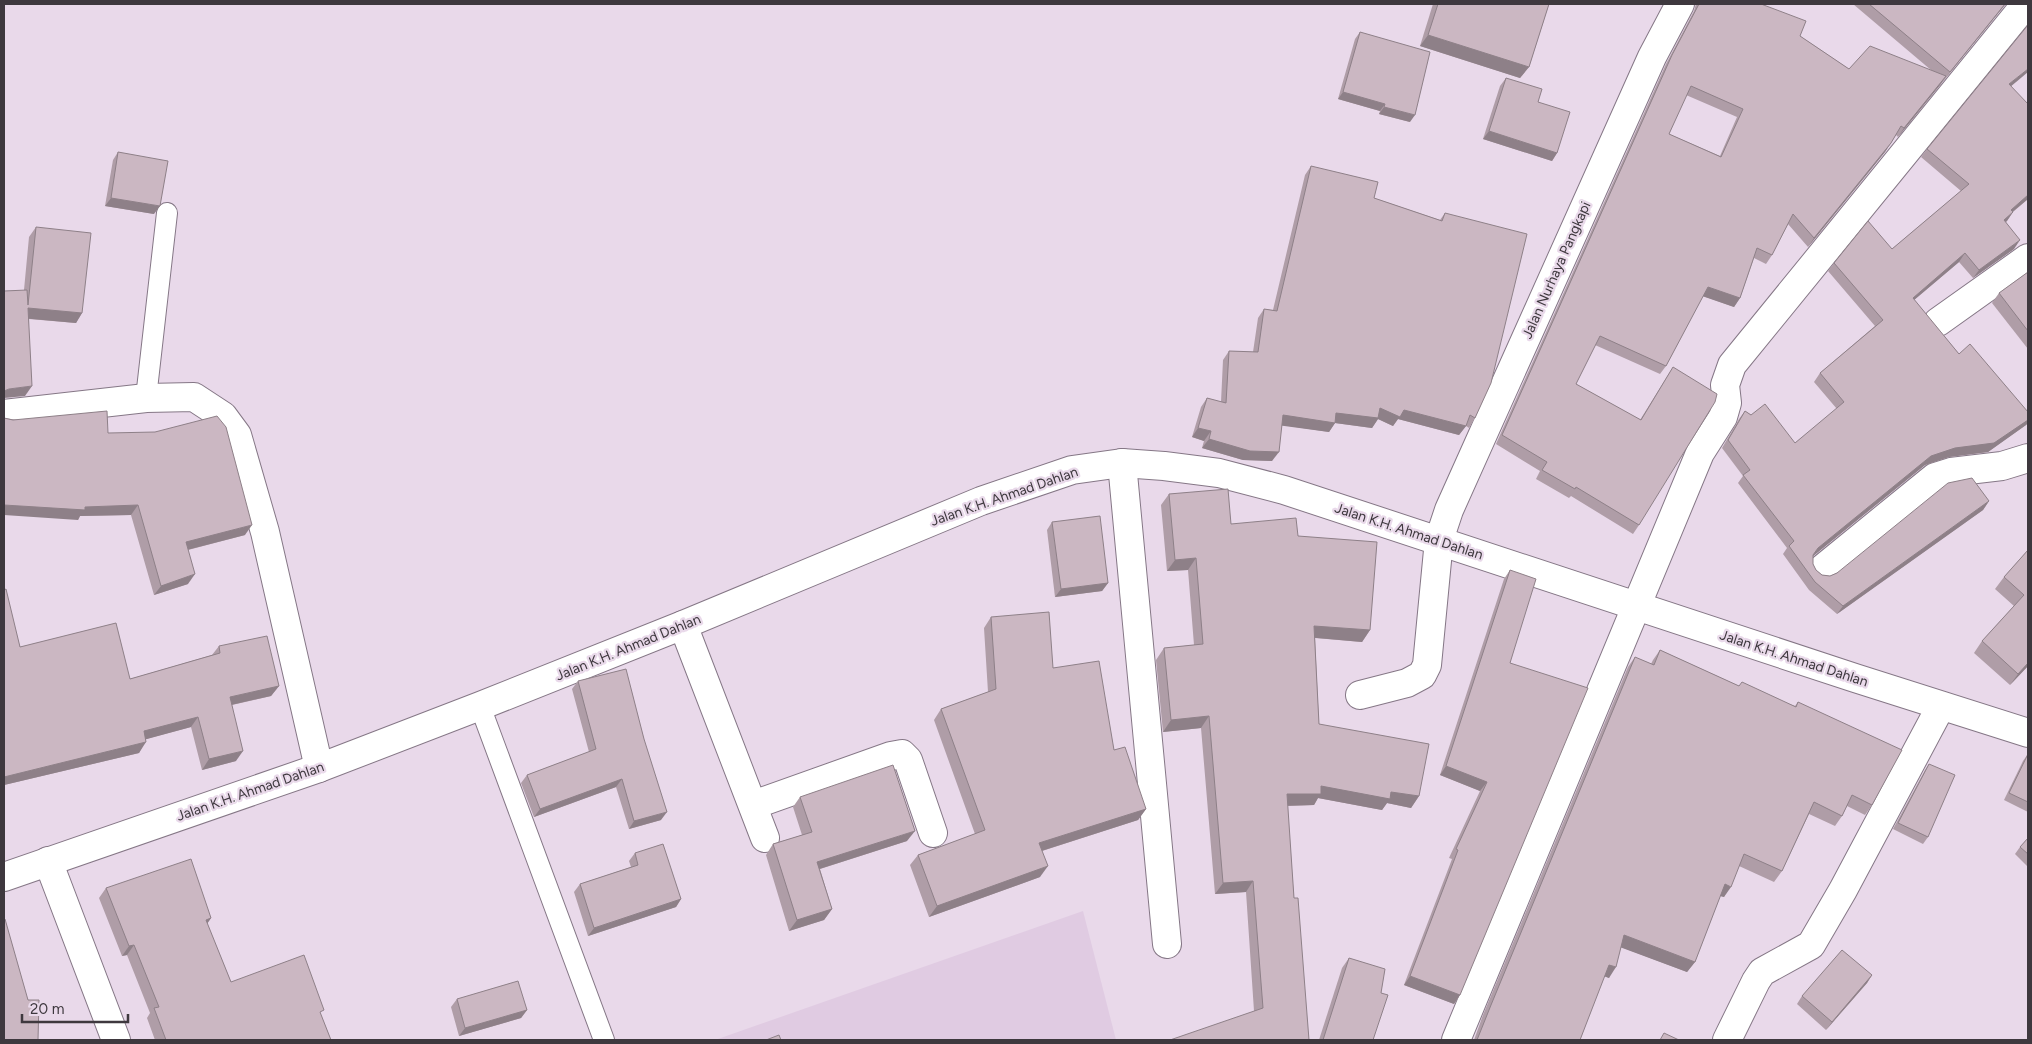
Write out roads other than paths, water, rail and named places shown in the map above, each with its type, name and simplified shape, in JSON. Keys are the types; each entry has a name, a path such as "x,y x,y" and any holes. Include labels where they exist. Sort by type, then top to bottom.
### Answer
{"street":[{"name":"Jalan Nurhaya Pangkapi","path":"1360,695 1407,683 1422,676 1427,665 1439,540 1449,510 1652,57 1680,4"},
{"path":"1456,1040 1635,605 1700,453 1723,417 1727,403 1725,385 1732,365 2026,4"},
{"path":"1938,322 2028,258"},
{"path":"4,414 146,398 194,397 223,416 237,435 265,532 320,768"},
{"path":"1822,568 1935,477 1951,472 2002,466 2028,458"},
{"name":"Jalan K.H. Ahmad Dahlan","path":"4,877 320,768 683,625 981,501 1072,470 1122,463 1219,473 1284,490 1941,706 2028,732"},
{"path":"1122,463 1166,944"},
{"path":"683,625 765,838"},
{"path":"1727,1040 1762,972 1812,945 1848,882 1941,706"},
{"path":"753,805 891,756 902,754 908,760 933,833"},
{"path":"48,861 116,1040"}],"lane":[{"path":"146,398 167,213"},
{"path":"480,706 604,1040"}]}
